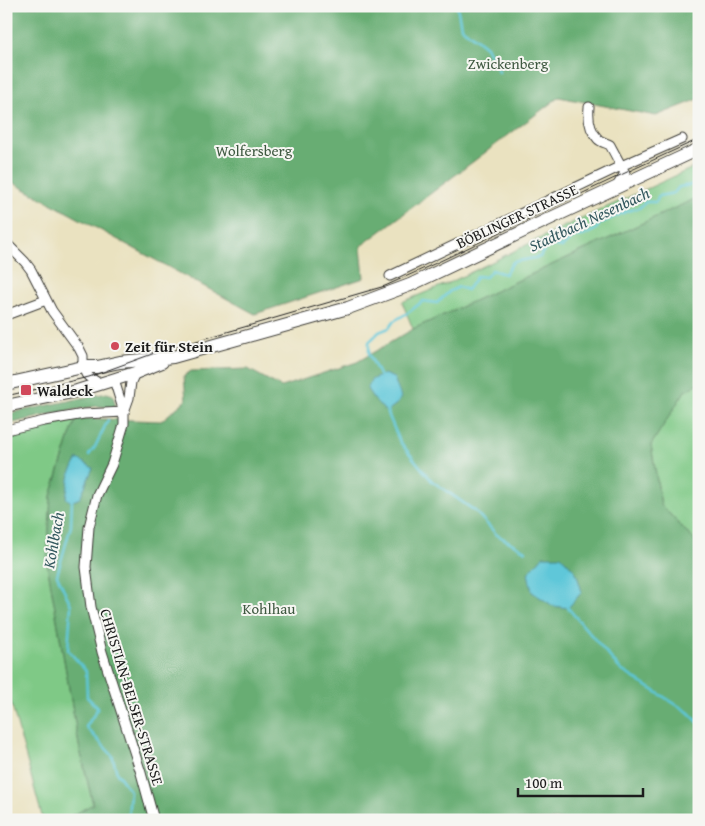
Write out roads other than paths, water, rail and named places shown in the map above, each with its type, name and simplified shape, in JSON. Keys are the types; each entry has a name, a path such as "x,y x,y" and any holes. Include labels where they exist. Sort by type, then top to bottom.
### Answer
{"main road":[{"name":"BÖBLINGER STRASSE","path":"6,384 86,361 97,367 120,362 173,357 348,308 390,293 428,276 699,149"},
{"name":"BÖBLINGER STRASSE","path":"348,308 361,308 392,299 699,155"},
{"name":"BÖBLINGER STRASSE","path":"6,406 77,391 135,373 173,357"}],"street":[{"path":"588,107 591,127 599,141 610,144 623,169 616,188"},
{"name":"BÖBLINGER STRASSE","path":"390,276 435,259 682,139"},
{"path":"6,243 25,262 52,311 79,348 86,361 89,377 100,384"},
{"path":"428,276 435,259 451,265"},
{"path":"6,315 46,300"},
{"name":"BÖBLINGER STRASSE","path":"114,380 126,370 148,360"},
{"path":"6,430 84,414 124,412 135,373"},
{"name":"CHRISTIAN-BELSER-STRASSE","path":"114,380 124,412 124,424 112,464 97,495 89,527 86,568 91,607 102,652 154,820"}],"water":[{"path":"384,374 394,378 401,397 398,403 386,412 367,389 371,380"},
{"path":"78,459 93,468 80,498 71,502 66,498 70,473"},
{"path":"543,556 561,556 576,572 582,592 568,608 553,606 532,592 528,573"}],"waterway":[{"path":"457,6 461,27 486,47 499,72"},
{"name":"Stadtbach Nesenbach","path":"380,377 369,354 369,342 379,332 389,328 394,321 423,301 437,303 450,291 459,287 467,290 477,276 486,277 492,270 505,274 513,262 540,257 548,247 562,247 575,236 583,236 595,230 601,223 627,211 639,208 646,202 656,202 659,196 674,193 679,187 699,183"},
{"path":"386,409 400,442 432,481 475,511 497,535 526,551"},
{"name":"Kohlbach","path":"89,455 108,420"},
{"name":"Kohlbach","path":"72,499 71,526 57,575 71,605 68,650 86,671 87,697 98,708 86,727 112,755 117,773 130,791 128,820"},
{"path":"568,608 621,670 688,712 699,723"}],"tram line":[{"path":"6,396 89,377 155,353 385,286 699,139"}],"place":[{"name":"Zeit für Stein","path":"115,346"},
{"name":"Waldeck","path":"26,390"}],"park label":[{"name":"Zwickenberg","path":"508,63"},
{"name":"Wolfersberg","path":"254,150"},
{"name":"Kohlhau","path":"269,608"}]}
